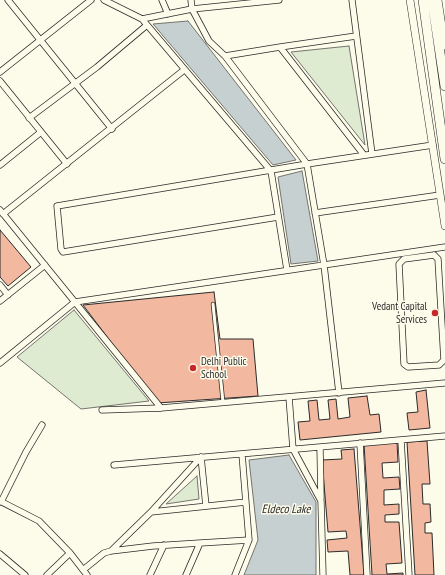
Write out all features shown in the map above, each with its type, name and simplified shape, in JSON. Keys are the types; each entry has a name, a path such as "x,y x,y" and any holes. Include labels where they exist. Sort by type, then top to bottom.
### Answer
{"highway":[{"path":"423,0 445,159"},
{"path":"432,0 445,86"}],"street":[{"path":"8,0 112,129"},
{"path":"0,72 91,0"},
{"path":"104,0 142,19 271,171 287,270"},
{"path":"162,0 168,14"},
{"path":"191,0 192,9 209,41 225,56 307,164 324,265 339,393"},
{"path":"142,19 192,9 279,0"},
{"path":"352,0 372,154"},
{"path":"410,0 445,226"},
{"path":"438,0 445,46"},
{"path":"29,118 76,83 147,25"},
{"path":"225,56 356,36"},
{"path":"280,48 364,155"},
{"path":"161,408 2,212 112,129 184,70"},
{"path":"0,81 67,164"},
{"path":"0,165 41,132"},
{"path":"278,217 63,252 61,249 57,206 307,164 432,145"},
{"path":"315,213 440,195"},
{"path":"0,363 75,302 445,247"},
{"path":"434,255 438,259 442,282 444,360 439,366 408,367 404,364 399,264 404,259 434,255"},
{"path":"0,302 45,265"},
{"path":"0,285 8,295"},
{"path":"102,410 161,408 445,383"},
{"path":"289,397 293,449 321,501"},
{"path":"42,425 26,452 1,501 39,521 70,553 87,575"},
{"path":"114,465 445,436"},
{"path":"401,440 409,575"},
{"path":"360,443 367,575"},
{"path":"320,447 323,575"},
{"path":"235,575 249,540 242,454"},
{"path":"201,457 206,506"},
{"path":"110,551 151,512 201,457"},
{"path":"151,512 246,502"},
{"path":"83,570 104,553 110,551 164,545 249,540"},
{"path":"186,575 200,543"},
{"path":"150,575 164,545"},
{"path":"47,575 70,553"},
{"path":"0,554 25,575"}],"lane":[{"path":"213,304 223,402"}],"green space":[{"path":"349,46 365,145 291,52"},
{"path":"74,310 149,401 81,409 17,357"},
{"path":"197,476 199,499 166,504"}],"water":[{"path":"188,21 296,160 273,165 153,24"},
{"path":"302,171 318,261 291,264 278,177"},
{"name":"Eldeco Lake","path":"289,455 316,502 316,575 244,575 258,540 249,460"}],"building":[{"path":"0,230 31,267 8,286 0,277"},
{"name":"Delhi Public School","path":"214,292 220,339 253,339 258,396 157,403 83,305"},
{"path":"426,390 430,428 409,430 407,413 418,412 416,392"},
{"path":"367,396 370,415 379,414 381,432 300,440 298,422 310,421 308,401 317,400 319,420 330,419 328,400 336,399 338,419 350,417 348,398"},
{"path":"427,441 430,484 422,484 423,504 430,504 431,522 425,523 425,533 432,533 434,575 415,575 407,442"},
{"path":"397,442 398,462 382,463 383,478 399,477 400,489 384,490 384,505 399,504 399,514 385,515 385,522 399,522 402,563 386,564 387,574 403,573 403,575 372,575 364,444"},
{"path":"354,449 364,575 350,575 348,551 328,552 327,540 347,538 346,531 328,532 322,460 342,459 341,450"}],"place":[{"name":"Vedant Capital Services","path":"435,313"},
{"name":"Delhi Public School","path":"193,368"}]}
